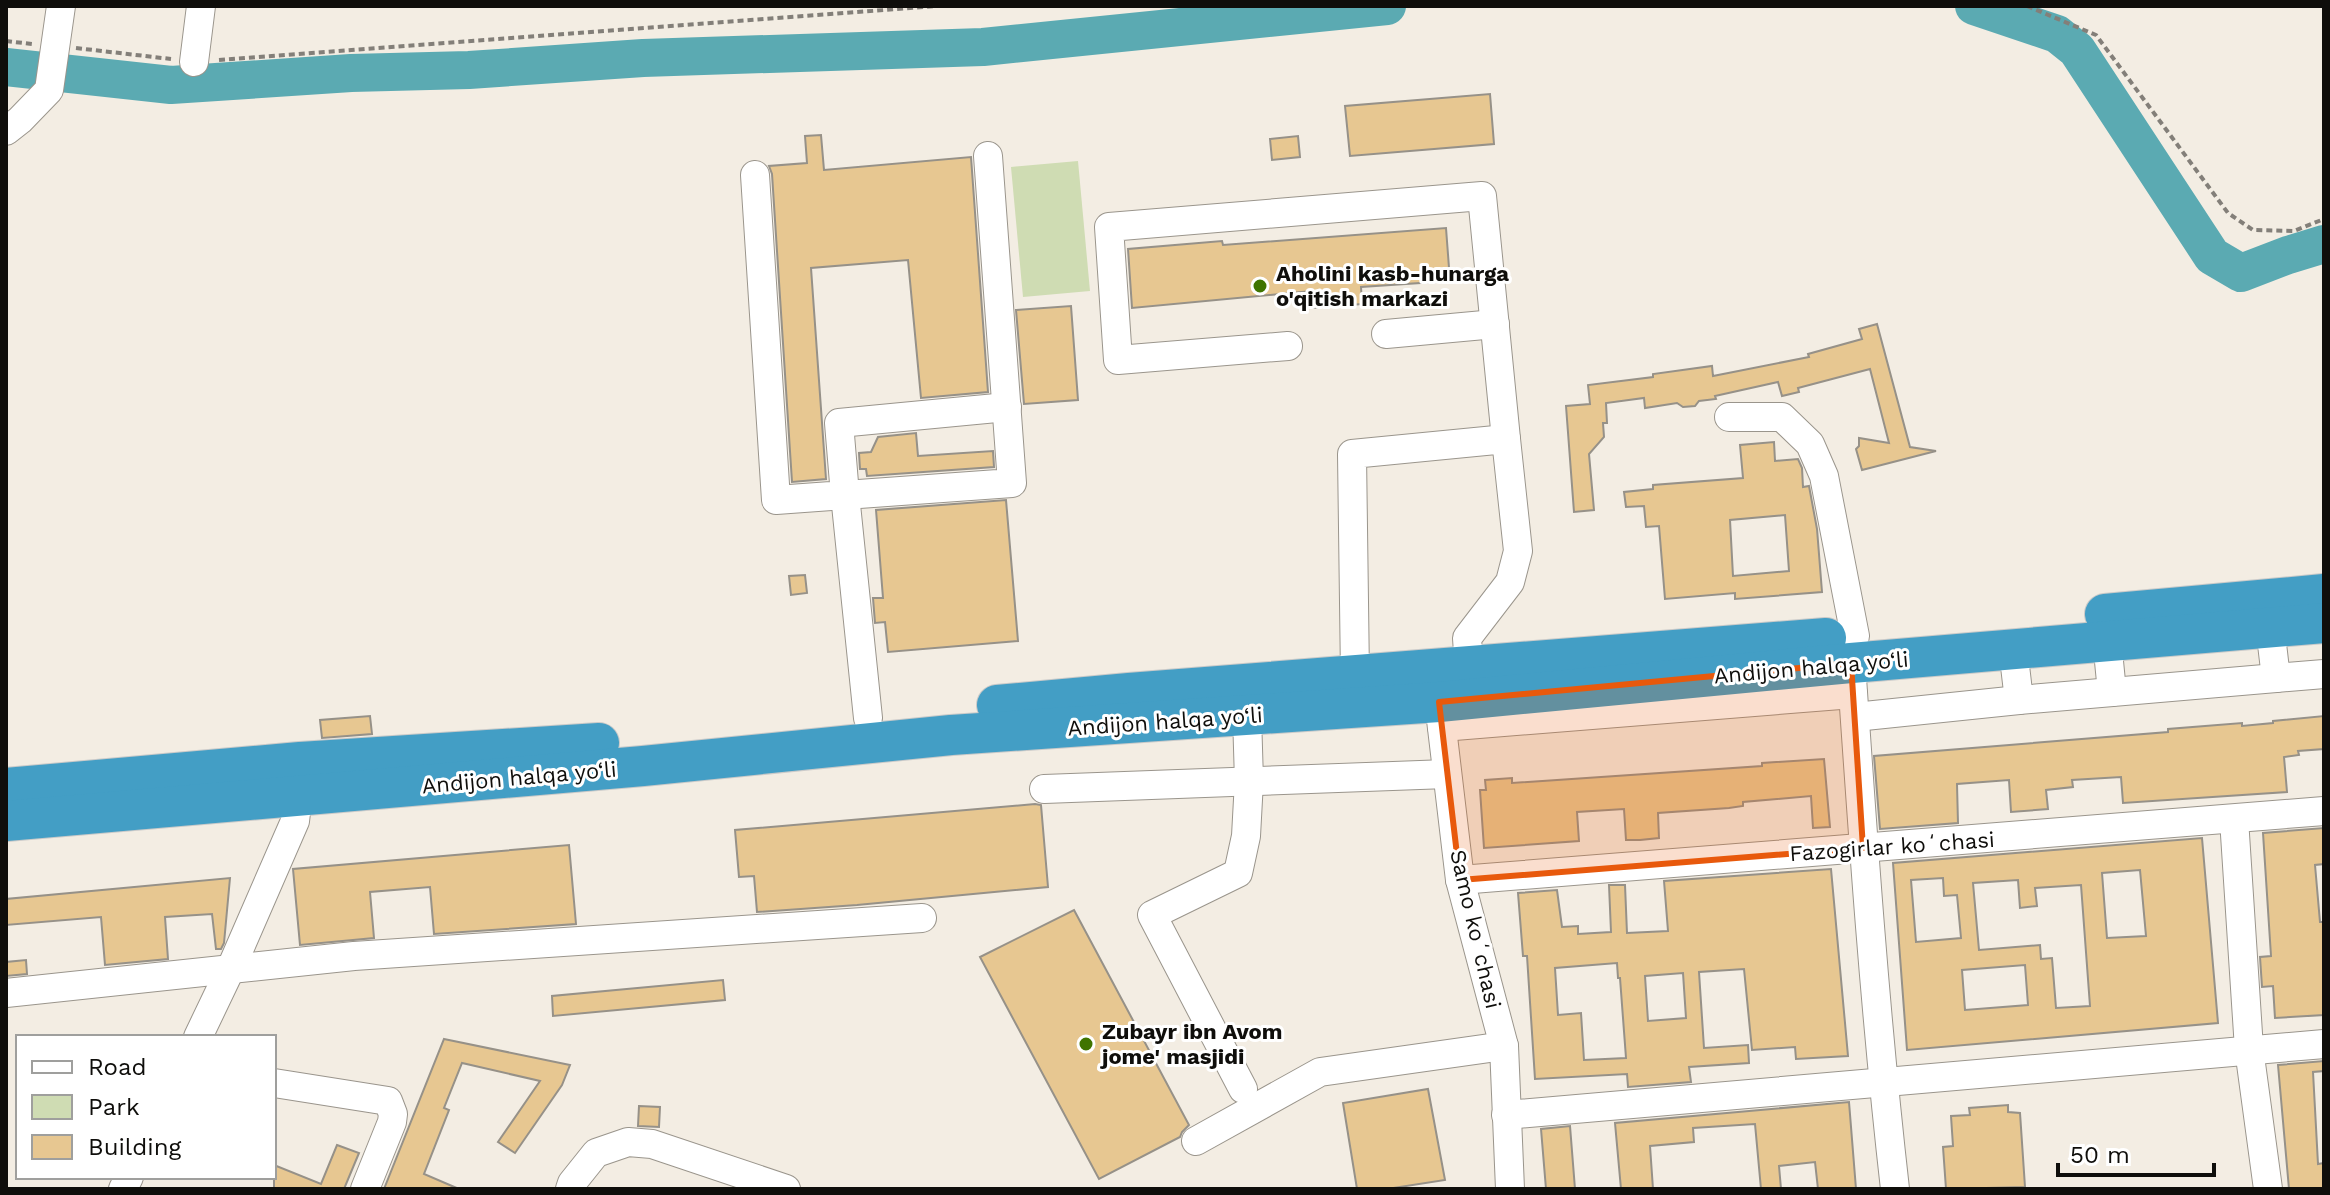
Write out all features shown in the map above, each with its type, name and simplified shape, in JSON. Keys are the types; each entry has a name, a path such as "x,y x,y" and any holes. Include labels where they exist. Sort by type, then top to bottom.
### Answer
{"highway":[{"name":"Andijon halqa yo‘li","path":"6,821 643,766 951,735 1247,715 1446,691 1853,678 2324,594"},
{"name":"Andijon halqa yo‘li","path":"1853,678 2013,649 2324,623"},
{"name":"Andijon halqa yo‘li","path":"6,788 300,762 663,739 1129,693 1355,676 1446,691"}],"street":[{"path":"6,131 49,90 61,6"},
{"path":"194,62 201,6"},
{"path":"755,175 776,500 1012,483 988,156"},
{"name":"Samo koʻchasi","path":"1288,346 1118,360 1109,227 1482,196 1518,551 1510,582 1467,638 1446,691 1447,774 1460,880 1504,1046 1510,1189"},
{"path":"1386,334 1495,324"},
{"path":"868,718 839,423 1007,407"},
{"path":"1729,417 1782,417 1810,444 1824,476 1853,678 1863,848 1895,1189"},
{"path":"1355,676 1352,454 1506,439"},
{"path":"2270,627 2276,678"},
{"path":"2107,641 2112,692"},
{"path":"2013,649 2019,700"},
{"path":"1446,691 1853,678 2019,700 2324,674"},
{"path":"1243,1089 1152,915 1238,873 1246,836 1249,781 1247,715"},
{"path":"1044,789 1447,774"},
{"path":"199,1035 295,821 298,796"},
{"name":"Fazogirlar koʻchasi","path":"1460,880 2324,811"},
{"path":"2234,819 2249,1049 2268,1189"},
{"path":"6,993 354,956 922,918"},
{"path":"1506,1115 2324,1044"},
{"path":"1196,1141 1320,1072 1504,1046"},
{"path":"276,1083 388,1101 393,1114 392,1122 365,1189"},
{"path":"570,1189 596,1153 628,1142 652,1144 786,1189"}],"path":[{"path":"55,46 194,62 938,6"},
{"path":"2027,6 2096,35 2228,213 2253,230 2294,231 2324,219"}],"highlighted area":[{"path":"1851,663 1863,848 1460,880 1439,702"}],"green space":[{"path":"1078,161 1090,291 1023,297 1011,167"}],"building":[{"path":"1490,94 1494,144 1350,156 1345,106"},
{"path":"821,135 824,170 971,157 988,392 921,398 908,260 811,268 826,479 792,482 772,174 769,166 807,163 805,136"},
{"path":"1298,136 1300,157 1272,160 1270,139"},
{"path":"1446,228 1450,281 1361,287 1362,304 1313,308 1311,291 1132,308 1128,249"},
{"path":"1071,306 1078,400 1024,404 1016,310"},
{"path":"1877,324 1910,447 1936,451 1862,470 1856,449 1859,438 1889,443 1870,369 1798,388 1799,392 1782,396 1778,382 1715,396 1716,399 1699,401 1695,406 1683,407 1677,403 1645,408 1644,398 1606,403 1604,437 1589,454 1594,510 1574,512 1566,406 1590,404 1588,385 1712,366 1713,376 1809,357 1808,354 1862,339 1859,329"},
{"path":"916,433 918,456 993,451 994,467 867,476 866,469 860,469 859,453 871,452 878,437"},
{"path":"1774,442 1775,461 1798,459 1803,487 1809,486 1817,529 1822,592 1735,599 1735,593 1665,599 1659,526 1646,527 1644,506 1626,507 1624,492 1653,489 1653,485 1743,478 1740,445","holes":["1785,515 1789,571 1733,576 1730,520"]},
{"path":"1006,500 1018,641 888,652 885,622 875,623 873,598 883,598 876,510"},
{"path":"805,575 807,593 791,595 789,576"},
{"path":"370,716 372,734 322,738 320,720"},
{"path":"2324,716 2324,749 2298,751 2299,755 2284,757 2287,792 2123,803 2121,777 2072,780 2073,787 2046,790 2048,809 2011,812 2009,780 1957,784 1958,823 1880,829 1874,756 2168,732 2168,729 2242,723 2242,726"},
{"path":"1824,759 1830,827 1813,828 1811,796 1743,802 1743,806 1729,808 1658,813 1659,838 1640,840 1626,840 1624,809 1577,812 1579,841 1484,848 1480,790 1486,790 1485,780 1512,778 1512,783"},
{"path":"1041,805 1048,887 757,912 754,876 739,877 735,830"},
{"path":"2324,828 2324,864 2315,865 2320,922 2324,922 2324,1015 2275,1018 2273,986 2262,987 2260,957 2271,956 2263,833"},
{"path":"2202,838 2218,1023 1907,1050 1893,863","holes":["2140,870 2146,936 2107,938 2102,873","1943,878 1944,896 1957,895 1961,938 1916,942 1911,880","2018,880 2020,908 2037,906 2035,888 2081,885 2090,1006 2056,1008 2052,958 2041,959 2040,945 1979,950 1973,883","2025,965 2028,1005 1965,1010 1962,970"]},
{"path":"569,845 576,924 434,934 430,887 370,892 374,938 300,945 293,869"},
{"path":"1831,869 1848,1056 1796,1059 1795,1047 1752,1050 1744,969 1699,972 1704,1048 1748,1045 1749,1063 1689,1067 1691,1082 1628,1087 1627,1074 1535,1079 1527,956 1523,956 1518,893 1557,890 1562,927 1578,926 1578,934 1611,932 1609,885 1625,885 1627,933 1668,931 1664,881","holes":["1617,963 1626,1058 1584,1060 1581,1013 1558,1015 1555,968","1683,973 1686,1018 1648,1021 1645,976"]},
{"path":"230,878 221,949 216,949 212,914 165,917 168,959 105,965 101,917 6,925 6,899"},
{"name":"Zubayr ibn Avom jome' masjidi","path":"1074,910 1189,1125 1180,1137 1099,1179 980,957"},
{"path":"26,960 27,974 6,976 6,962"},
{"path":"723,980 725,1000 553,1016 552,996"},
{"path":"444,1039 570,1065 562,1085 515,1153 498,1142 540,1081 462,1063 444,1108 449,1110 424,1174 459,1189 384,1189"},
{"path":"2324,1061 2324,1071 2313,1072 2318,1164 2324,1163 2324,1189 2289,1189 2278,1065"},
{"path":"1428,1089 1445,1180 1387,1189 1357,1189 1343,1103"},
{"path":"1849,1102 1856,1189 1818,1189 1815,1162 1779,1166 1781,1189 1761,1189 1755,1124 1693,1128 1694,1142 1650,1146 1653,1189 1621,1189 1615,1123"},
{"path":"2008,1105 2008,1112 2020,1113 2025,1187 1946,1189 1943,1147 1953,1146 1951,1116 1970,1115 1969,1108"},
{"path":"639,1106 660,1107 659,1127 638,1126"},
{"path":"1570,1126 1575,1189 1546,1189 1541,1129"},
{"path":"337,1145 359,1153 344,1189 274,1189 276,1166 321,1184"}],"waterway":[{"path":"6,67 171,85 643,58 983,47 1387,6"},
{"path":"1974,6 2057,34 2077,50 2212,256 2241,273 2324,244"}],"place":[{"name":"Aholini kasb-hunarga o'qitish markazi","path":"1260,286"},
{"name":"Zubayr ibn Avom jome' masjidi","path":"1086,1044"}]}
